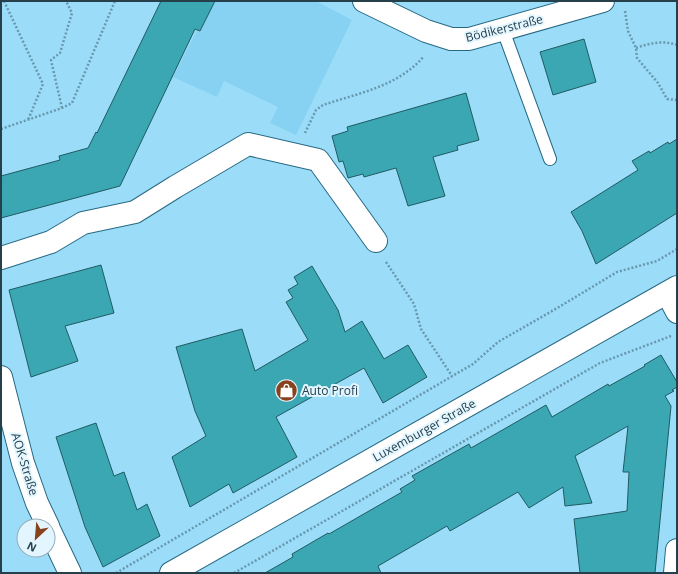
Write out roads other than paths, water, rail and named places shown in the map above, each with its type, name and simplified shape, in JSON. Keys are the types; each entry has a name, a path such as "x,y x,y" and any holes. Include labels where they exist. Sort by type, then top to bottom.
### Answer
{"street":[{"name":"Bödikerstraße","path":"364,1 426,31 451,39 469,39 603,1"},
{"path":"1,258 51,242 83,223 135,212 174,187 248,144 318,160 376,241"},
{"name":"Luxemburger Straße","path":"171,573 674,297"},
{"name":"AOK-Straße","path":"1,377 22,463 45,518"},
{"name":"AOK-Straße","path":"56,543 70,573"},
{"path":"675,573 677,550"}],"lane":[{"path":"503,30 550,159"}],"place":[{"name":"Auto Profi","path":"286,390"}]}
